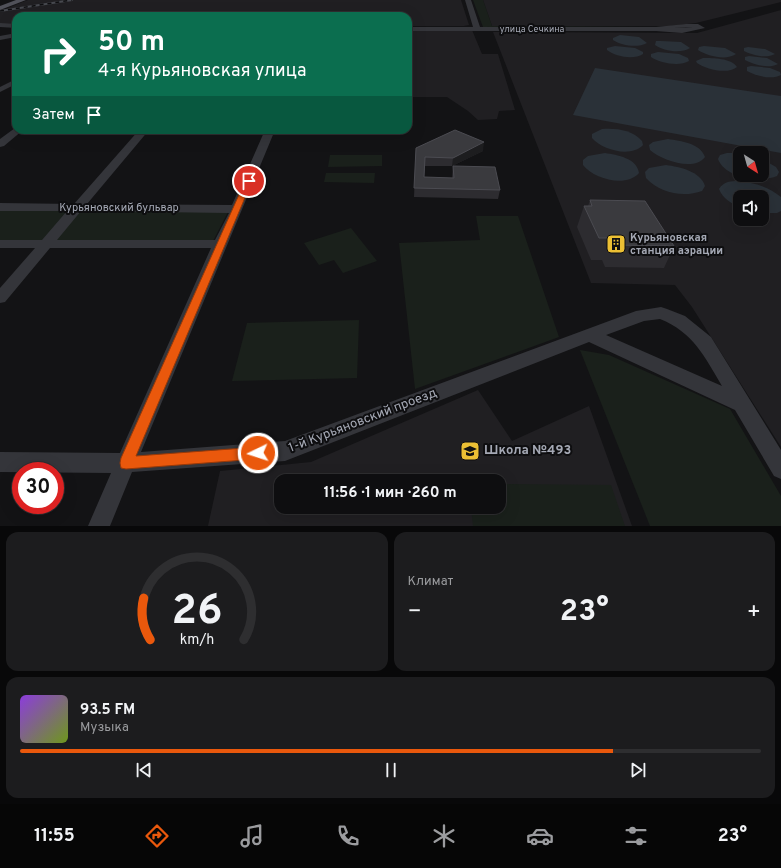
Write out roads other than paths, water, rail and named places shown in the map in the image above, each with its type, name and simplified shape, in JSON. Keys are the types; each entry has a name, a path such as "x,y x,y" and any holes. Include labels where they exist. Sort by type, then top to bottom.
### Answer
{"main road":[{"path":"0,5 14,0"},
{"path":"0,8 23,0"}],"street":[{"path":"468,0 477,29"},
{"name":"улица Сечкина","path":"412,29 682,30 702,28 695,25 686,24 675,28 656,29"},
{"path":"0,25 12,26"},
{"path":"2,37 12,35"},
{"path":"1,89 12,83"},
{"path":"1,89 12,89"},
{"path":"0,144 13,134"},
{"path":"0,298 46,245 76,207 140,134"},
{"path":"99,526 268,134"},
{"name":"Курьяновский бульвар","path":"0,208 76,207 237,209"},
{"path":"0,244 220,244"},
{"name":"1-й Курьяновский проезд","path":"0,462 126,463 285,451 642,315 661,312 679,320 704,342 742,404"},
{"path":"590,335 742,404 781,468"}],"railway":[{"path":"0,11 72,0"}],"place":[{"name":"Курьяновская станция аэрации","path":"616,244"},
{"name":"Школа №493","path":"470,451"}]}
